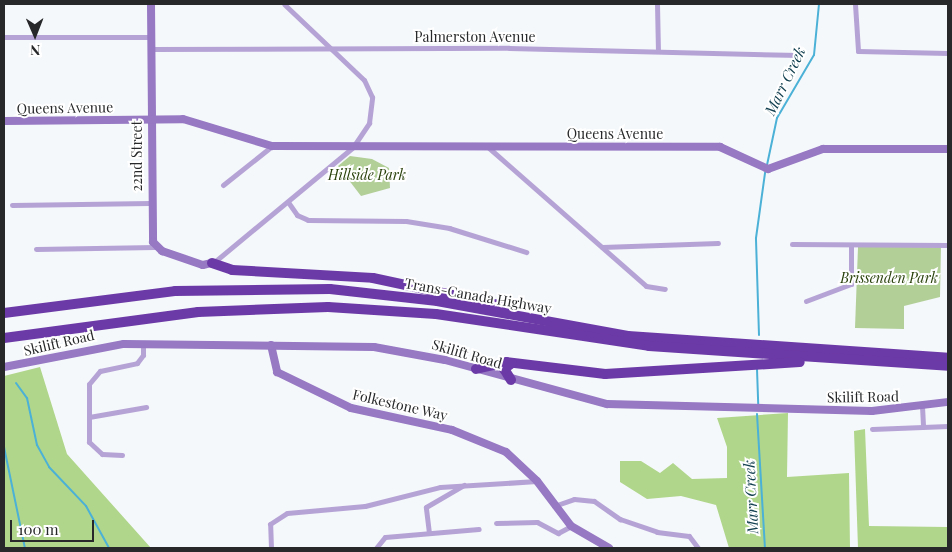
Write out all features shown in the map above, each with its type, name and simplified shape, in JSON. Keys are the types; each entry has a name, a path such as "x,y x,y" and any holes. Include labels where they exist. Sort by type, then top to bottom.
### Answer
{"highway":[{"path":"212,263 232,270 305,271 396,282 587,330"},
{"name":"Trans-Canada Highway","path":"4,313 152,292 308,288 430,300 587,330 664,339 948,358"},
{"name":"Trans-Canada Highway","path":"7,338 198,312 328,307 450,316 649,346 948,366"},
{"path":"476,369 512,363 590,374 746,362 932,364"},
{"path":"511,380 504,369 512,363"}],"street":[{"name":"22nd Street","path":"151,4 150,203 155,247"},
{"path":"36,249 155,247 203,265 212,263 353,147 369,123 372,97 364,80 334,49 284,4"},
{"path":"657,4 658,50"},
{"path":"855,4 855,49 948,53"},
{"path":"4,36 151,37"},
{"name":"Palmerston Avenue","path":"150,49 658,50 800,55"},
{"name":"Queens Avenue","path":"4,121 200,121 272,146 489,148 720,147 768,168 823,149 948,149"},
{"path":"223,185 272,146"},
{"path":"489,148 646,286 665,289"},
{"path":"288,202 297,215 308,220 406,221 449,228 526,252"},
{"path":"12,205 150,203"},
{"path":"602,247 718,243"},
{"path":"792,244 948,245"},
{"path":"806,301 851,284 852,244"},
{"path":"122,455 105,456 93,448 88,418 92,378 100,371 137,363 143,355 143,343"},
{"name":"Skilift Road","path":"4,367 86,348 143,343 395,349 476,369 577,399 630,406 872,410 947,403"},
{"name":"Folkestone Way","path":"271,345 274,365 283,376 351,408 477,438 506,452 537,481 553,506 571,526 609,548"},
{"path":"922,406 923,425"},
{"path":"88,418 146,407"},
{"path":"872,428 923,425 948,426"},
{"path":"271,548 270,524 287,513 365,506 464,484 537,481"},
{"path":"429,533 426,507 464,484"},
{"path":"553,506 574,499 594,501 620,519 657,532 688,536 698,548"},
{"path":"496,523 537,522 558,533 571,526"},
{"path":"376,548 385,537 479,529"}],"green space":[{"name":"Hillside Park","path":"350,156 372,159 389,168 390,188 361,196 338,166"},
{"name":"Brissenden Park","path":"941,246 940,297 904,306 904,329 855,328 858,247"},
{"path":"40,367 67,454 151,548 4,548 4,376"},
{"path":"788,413 787,477 849,473 850,548 729,548 716,505 681,496 647,499 620,482 620,461 641,461 660,473 673,463 692,479 727,478 727,447 717,418"},
{"path":"865,429 869,526 948,527 948,548 858,548 854,431"}],"waterway":[{"name":"Marr Creek","path":"767,165 777,118 814,55 819,4"},
{"name":"Marr Creek","path":"759,335 756,238 765,173"},
{"name":"Marr Creek","path":"757,369 758,406"},
{"path":"16,383 27,398 37,445 49,467 86,506 109,548"},
{"name":"Marr Creek","path":"757,414 765,548"},
{"path":"4,447 25,548"}]}
